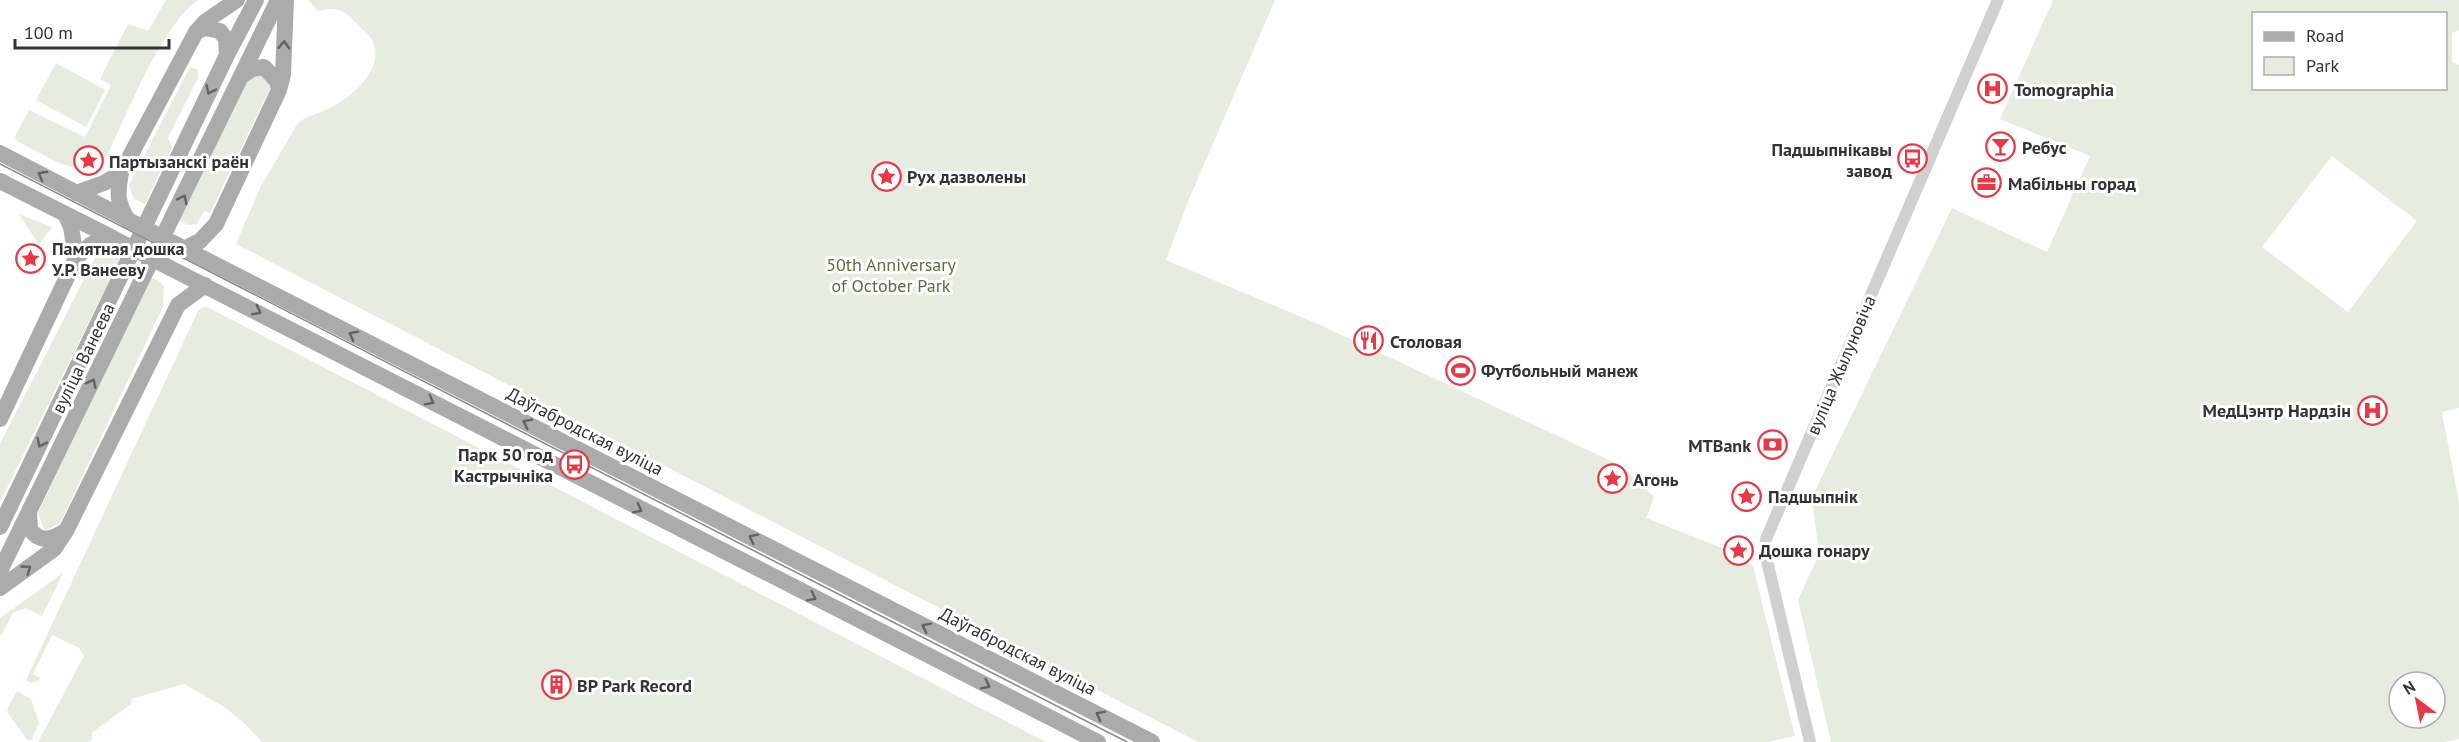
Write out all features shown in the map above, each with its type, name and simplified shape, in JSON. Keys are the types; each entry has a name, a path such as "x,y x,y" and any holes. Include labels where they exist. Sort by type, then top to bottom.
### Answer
{"main road":[{"path":"128,220 119,206 117,194 121,173 196,32 206,21 237,0"},
{"name":"вуліца Ванеева","path":"0,527 5,508 256,0"},
{"name":"вуліца Ванеева","path":"0,571 278,0"},
{"path":"216,265 213,244 216,224 279,90 283,75 286,0"},
{"path":"196,32 205,28 220,31 226,39 227,55"},
{"path":"243,75 252,69 264,67 273,75 279,90"},
{"name":"Даўгабродская вуліца","path":"0,153 1152,742"},
{"path":"76,193 104,183 121,173"},
{"path":"0,181 1098,742"},
{"path":"65,214 71,227 76,258"},
{"path":"180,247 200,241 216,224"},
{"path":"0,419 76,258 90,244 109,236"},
{"path":"170,268 177,281 178,305"},
{"path":"0,588 54,549 66,531 178,305 205,285"},
{"path":"29,511 30,529 38,537 52,539 66,531"}],"street":[{"name":"вуліца Жылуновіча","path":"1810,742 1767,557 1766,539 1998,0"}],"green space":[{"path":"166,0 198,0 185,12 159,49 108,154 99,166 81,169 69,166 15,140 29,110 85,137 111,85 100,79 128,24 148,31"},
{"name":"50th Anniversary of October Park","path":"308,0 1275,0 1189,199 1166,260 1318,324 1622,466 1654,497 1646,518 1722,548 1753,566 1795,736 1768,742 1198,742 236,244 260,188 296,126 355,91 370,73 374,63 373,42 346,13 329,9 318,11"},
{"path":"2053,0 2459,0 2459,30 2452,33 2452,62 2459,65 2459,408 2442,412 2459,503 2459,739 2444,742 1831,742 1798,600 1819,554 1812,497 1952,208 2047,252 2090,156 2000,119","holes":["2332,156 2417,221 2348,312 2262,247"]},
{"path":"56,63 105,90 86,127 36,100"},
{"path":"190,67 198,70 198,78 168,138 172,147 145,204 134,199 129,185"},
{"path":"259,72 271,86 210,213 204,211 197,224 188,225 179,220 249,76"},
{"path":"19,214 52,227 39,245"},
{"path":"108,253 120,259 0,502 0,444 97,254"},
{"path":"150,278 158,280 164,286 163,307 60,523 45,531 38,513"},
{"path":"203,307 209,308 1046,742 262,742 223,706 184,684 131,699 132,703 92,733 92,740 88,742 38,742 84,656 79,648 52,635 33,674 40,678 39,680 31,683 26,680 198,311"},
{"path":"63,573 42,616 26,608 13,613 0,637 0,618"},
{"path":"17,691 31,699 39,723 32,739 28,741 7,709"}],"tram line":[{"path":"0,164 1127,742"}],"place":[{"name":"Tomographia","path":"1993,89"},
{"name":"Ребус","path":"2001,147"},
{"name":"Падшыпнікавы завод","path":"1913,159"},
{"name":"Партызанскі раён","path":"88,161"},
{"name":"Рух дазволены","path":"886,176"},
{"name":"Мабільны горад","path":"1987,183"},
{"name":"Памятная дошка У.Р. Ванееву","path":"31,258"},
{"name":"Столовая","path":"1369,341"},
{"name":"Футбольный манеж","path":"1460,370"},
{"name":"МедЦэнтр Нардзін","path":"2372,410"},
{"name":"MTBank","path":"1772,445"},
{"name":"Парк 50 год Кастрычніка","path":"574,464"},
{"name":"Агонь","path":"1612,479"},
{"name":"Падшыпнік","path":"1747,496"},
{"name":"Дошка гонару","path":"1738,550"},
{"name":"BP Park Record","path":"556,685"}]}
